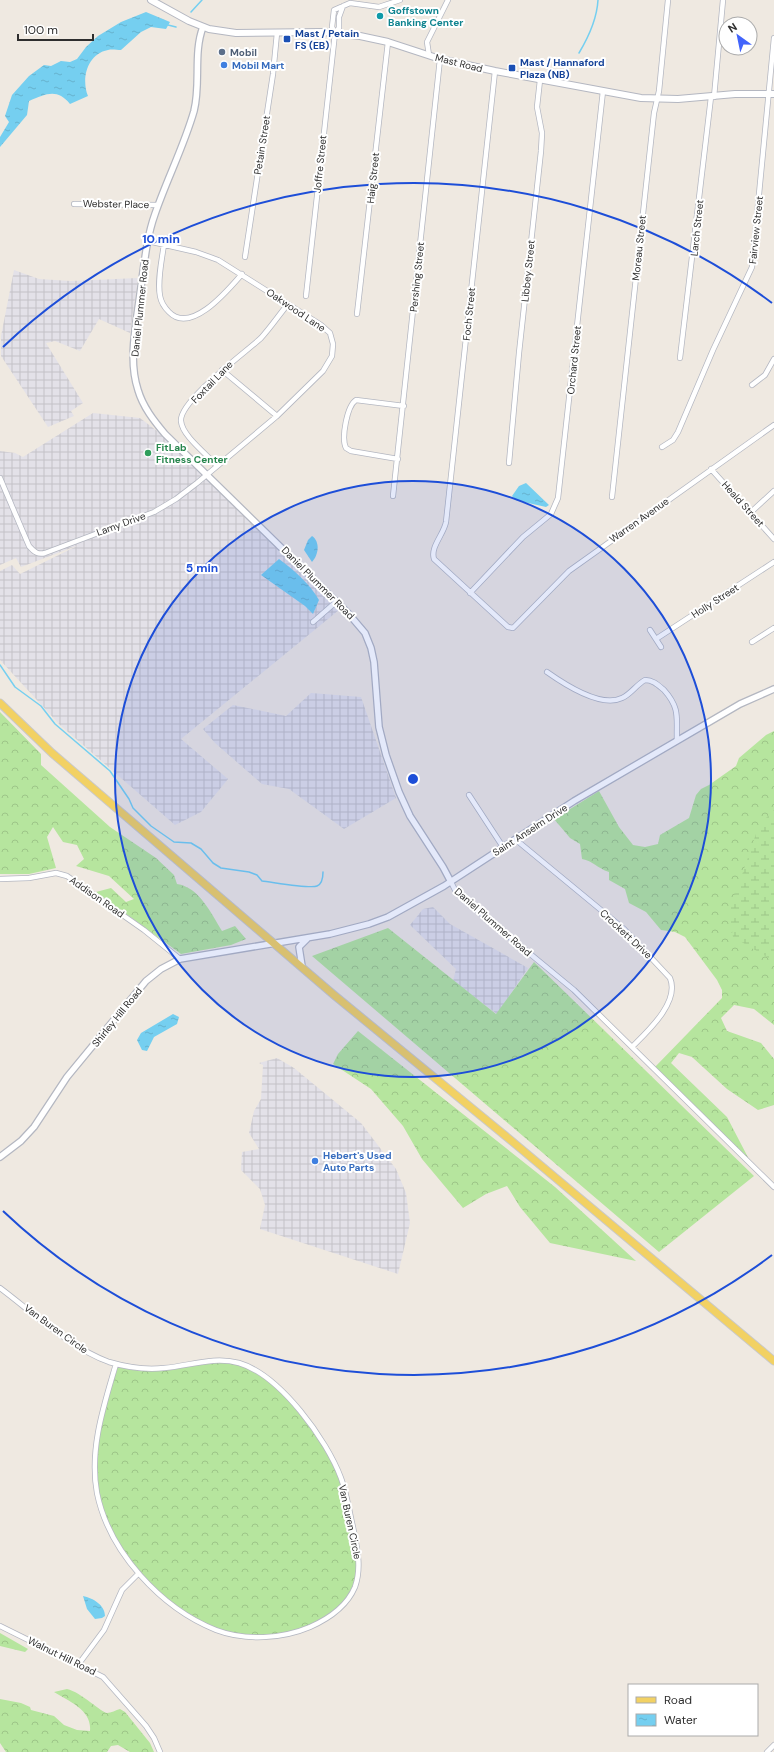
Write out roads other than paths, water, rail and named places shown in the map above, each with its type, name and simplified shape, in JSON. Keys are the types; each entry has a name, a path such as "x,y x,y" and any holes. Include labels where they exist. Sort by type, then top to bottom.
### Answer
{"main road":[{"name":"Mast Road","path":"151,0 203,27 236,33 335,33 360,36 388,42 440,59 495,71 657,100 771,94"},
{"path":"0,703 52,753 275,944 774,1361"}],"street":[{"path":"343,6 339,17 339,28 335,33 332,27 334,10 343,6 350,3 379,6 400,0"},
{"path":"429,55 427,42 448,0"},
{"name":"Moreau Street","path":"612,497 654,113 657,100 668,0"},
{"name":"Larch Street","path":"680,358 713,97 723,0"},
{"name":"Daniel Plummer Road","path":"203,27 200,39 197,92 194,111 158,205 148,241 134,343 134,367 138,390 145,406 158,425 337,601 356,621 368,639 374,662 379,727 392,774 410,816 443,867 455,890 556,974 774,1187"},
{"name":"Petain Street","path":"245,257 273,74 277,33"},
{"name":"Joffre Street","path":"306,296 335,33"},
{"name":"Fairview Street","path":"662,447 673,440 678,432 712,350 752,267 771,94 774,38"},
{"name":"Haig Street","path":"357,314 388,42"},
{"name":"Pershing Street","path":"393,496 404,406 440,59"},
{"name":"Foch Street","path":"470,593 438,562 433,554 445,528 495,71"},
{"name":"Libbey Street","path":"509,463 541,151 542,133 537,107 540,80"},
{"name":"Orchard Street","path":"470,593 522,536 551,514 558,498 603,91"},
{"name":"Webster Place","path":"74,204 158,205"},
{"name":"Oakwood Lane","path":"148,241 208,256 242,274 326,328 332,338 333,350 330,361 323,371 277,416 207,474"},
{"path":"164,244 160,296 167,310 176,317 187,319 198,315 242,274"},
{"name":"Foxtail Lane","path":"218,466 186,434 181,421 184,413 199,393 222,370 261,338 288,304"},
{"path":"752,385 765,375 774,359"},
{"path":"222,370 277,416"},
{"path":"398,459 351,451 346,448 344,439 346,425 353,402 360,400 404,406"},
{"name":"Warren Avenue","path":"470,593 508,627 516,627 569,571 774,425"},
{"name":"Heald Street","path":"711,469 774,539"},
{"name":"Lamy Drive","path":"0,478 29,546 40,554 140,518 171,502 207,474"},
{"path":"750,513 774,491"},
{"name":"Holly Street","path":"656,639 774,562"},
{"path":"313,622 337,601"},
{"path":"752,642 774,628"},
{"path":"650,630 661,647"},
{"path":"547,672 572,688 605,700 622,698 644,680 654,682 668,695 676,706 678,741"},
{"name":"Saint Anselm Drive","path":"275,944 353,929 382,920 418,902 557,812 740,704 774,689"},
{"path":"469,795 503,847"},
{"name":"Crockett Drive","path":"515,839 624,929 670,978 673,988 669,1003 646,1033 632,1047"},
{"name":"Addison Road","path":"0,879 29,878 56,874 67,876 144,930 180,959"},
{"path":"302,966 299,946 307,939"},
{"name":"Shirley Hill Road","path":"0,1157 21,1141 34,1128 67,1077 146,981 161,969 180,959 275,944"},
{"name":"Van Buren Circle","path":"0,1288 75,1344 90,1353 116,1364 140,1368 162,1369 219,1360 242,1364 253,1368 273,1381 305,1419 336,1466 345,1491 359,1563 356,1585 351,1596 334,1613 302,1630 270,1636 235,1635 217,1630 185,1613 138,1574 122,1552 108,1526 99,1502 96,1482 97,1437 116,1364"},
{"path":"78,1665 104,1630 122,1590 138,1574"},
{"name":"Walnut Hill Road","path":"0,1626 103,1677 146,1726 160,1752"},
{"path":"767,1752 774,1745"}],"water":[{"path":"146,12 170,22 166,29 151,27 141,32 121,50 108,50 95,56 86,75 85,82 88,96 70,104 56,94 41,96 29,101 27,115 0,147 0,137 9,122 5,116 12,95 29,76 44,65 51,66 61,61 70,62 77,59 86,47 98,36 121,22"},
{"path":"526,483 549,505 546,507 515,500 512,496 519,486"},
{"path":"312,536 317,542 318,549 312,562 304,550 308,540"},
{"path":"279,559 291,568 311,588 319,600 313,614 305,606 261,575"},
{"path":"173,1014 179,1017 177,1024 154,1037 147,1051 142,1050 137,1040 141,1033"},
{"path":"83,1596 91,1598 101,1605 105,1616 95,1619 87,1609"}],"waterway":[{"path":"191,12 202,0"},
{"path":"579,53 592,28 598,0"},
{"path":"168,25 176,27"},
{"path":"0,665 15,687 41,706 55,724 110,771 129,799 133,808 151,826 174,842 191,843 201,849 213,863 221,868 249,872 257,875 262,881 313,887 319,885 323,872"}],"place":[{"name":"Goffstown Banking Center","path":"380,16"},
{"name":"Mast / Petain FS (EB)","path":"287,39"},
{"name":"Mobil","path":"222,52"},
{"name":"Mobil Mart","path":"224,65"},
{"name":"Mast / Hannaford Plaza (NB)","path":"512,68"},
{"name":"FitLab Fitness Center","path":"148,453"},
{"name":"Hebert's Used Auto Parts","path":"315,1161"}]}
